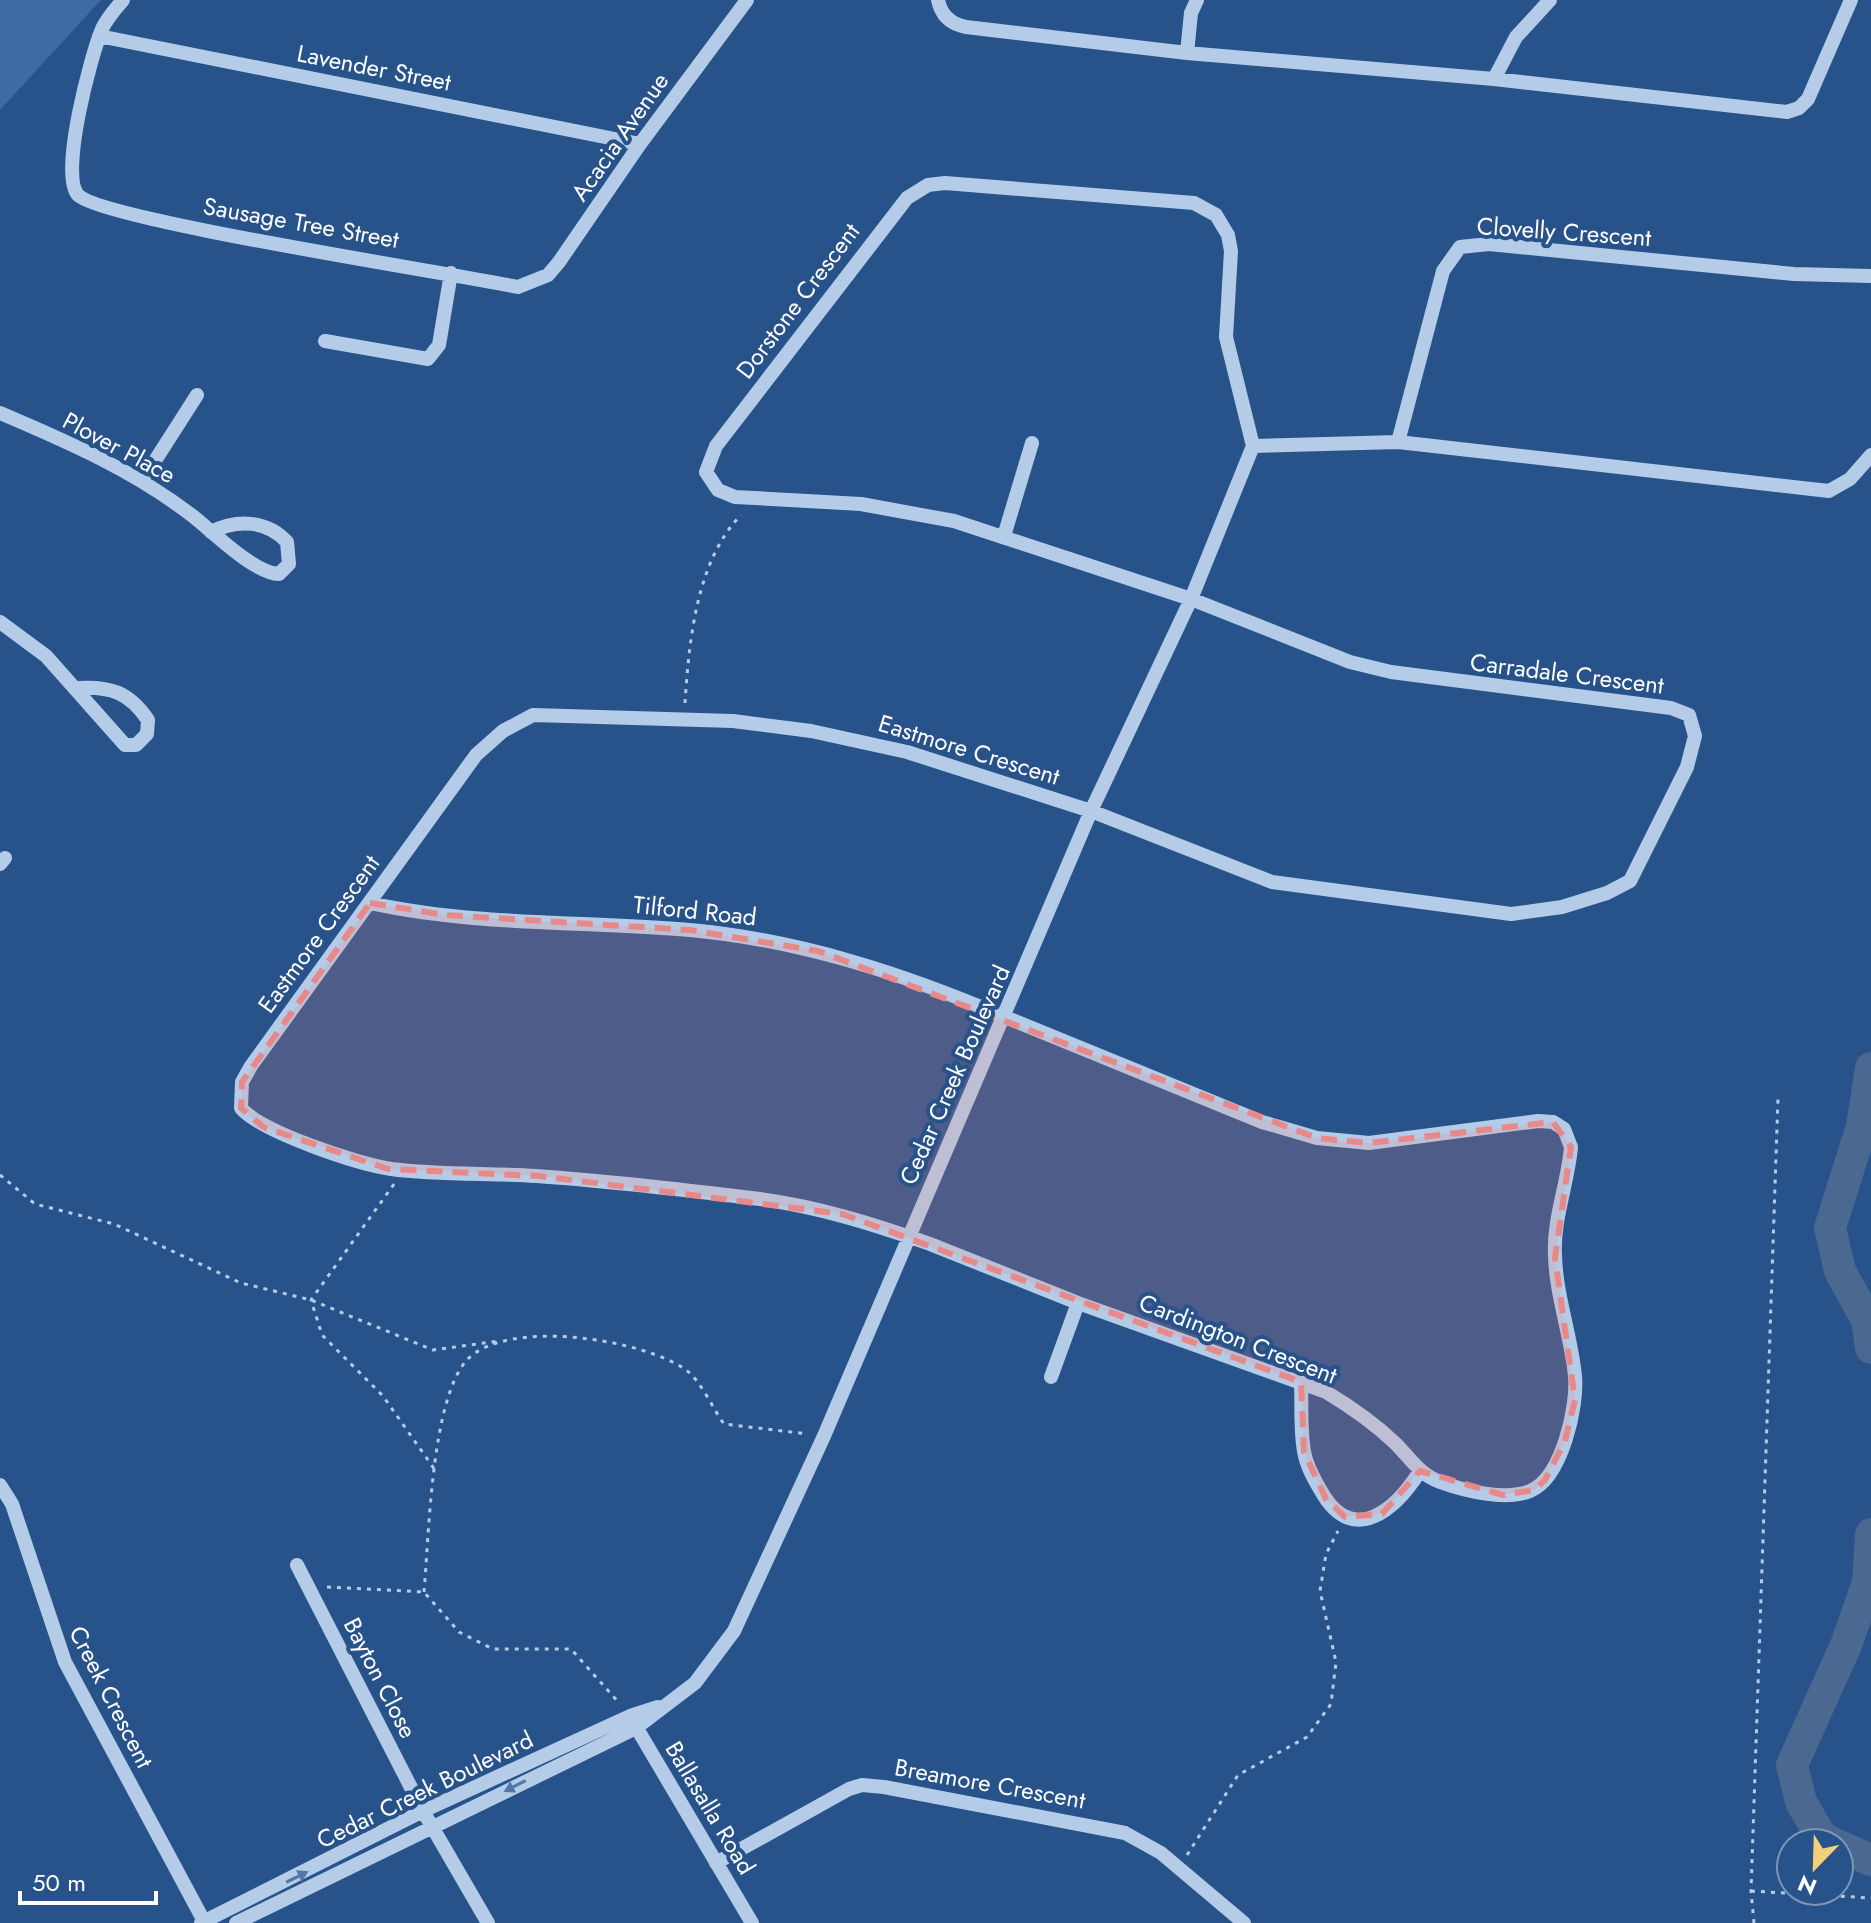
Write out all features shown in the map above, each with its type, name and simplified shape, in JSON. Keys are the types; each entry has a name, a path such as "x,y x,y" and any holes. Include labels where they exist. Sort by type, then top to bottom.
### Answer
{"street":[{"path":"99,36 109,16 123,0"},
{"path":"938,0 943,15 960,25 1187,53 1494,79 1768,111 1794,110 1808,99 1851,0"},
{"path":"1187,53 1191,13 1197,0"},
{"path":"1494,79 1516,37 1550,0"},
{"name":"Acacia Avenue","path":"518,287 548,275 559,262 743,1"},
{"name":"Lavender Street","path":"99,36 640,144"},
{"name":"Sausage Tree Street","path":"99,36 71,168 73,189 79,197 103,207 155,219 518,287"},
{"name":"Dorstone Crescent","path":"1191,599 1004,536 911,511 727,494 707,478 706,467 716,446 897,208 915,191 945,183 1194,203 1216,215 1228,235 1231,251 1226,337 1253,446"},
{"name":"Clovelly Crescent","path":"1398,442 1443,271 1460,247 1489,244 1794,274 1871,276"},
{"path":"325,341 428,359 439,345 451,273"},
{"path":"142,481 197,395"},
{"name":"Plover Place","path":"0,413 92,453 142,481 211,532 268,573 283,573 289,564 287,542 274,530 240,523 211,532"},
{"path":"1253,446 1398,442 1829,491 1850,479 1871,455"},
{"path":"1004,536 1032,443"},
{"name":"Cedar Creek Boulevard","path":"236,1923 670,1703 695,1683 714,1660 749,1600 824,1436 1091,811 1191,599 1253,446"},
{"name":"Carradale Crescent","path":"1091,811 1272,882 1485,912 1533,913 1607,893 1630,881 1694,747 1692,720 1689,715 1671,708 1391,672 1350,662 1191,599"},
{"path":"0,622 46,656 78,688 125,745 136,745 145,737 148,720 129,697 108,687 78,688"},
{"name":"Eastmore Crescent","path":"908,1236 842,1214 760,1200 539,1176 404,1170 367,1163 263,1127 241,1108 239,1095 251,1066 476,755 489,741 519,720 533,715 560,713 772,726 878,744 1091,811"},
{"name":"Tilford Road","path":"370,903 445,915 690,930 770,941 849,960 1005,1017"},
{"name":"Cardington Crescent","path":"908,1236 1078,1303 1301,1382 1361,1413 1420,1471 1440,1482 1519,1494 1534,1490 1545,1480 1565,1441 1572,1420 1575,1378 1555,1258 1571,1147 1564,1129 1553,1122 1538,1121 1369,1143 1317,1138 1262,1122 1005,1017"},
{"path":"1051,1377 1078,1303"},
{"path":"1301,1382 1304,1452 1326,1499 1345,1517 1360,1521 1382,1514 1407,1491 1420,1471"},
{"name":"Creek Crescent","path":"0,1485 12,1504 60,1652 203,1923"},
{"name":"Bayton Close","path":"297,1565 423,1811 488,1923"},
{"name":"Cedar Creek Boulevard","path":"203,1923 423,1811 633,1722"},
{"name":"Ballasalla Road","path":"633,1722 752,1923"},
{"name":"Breamore Crescent","path":"716,1863 822,1803 862,1785 906,1790 1125,1833 1143,1841 1244,1923"}],"path":[{"path":"684,719 688,656 716,549 733,524 757,499"},
{"path":"1754,1923 1751,1891 1778,1098"},
{"path":"311,1300 404,1170"},
{"path":"0,1175 35,1204 114,1224 241,1283 311,1300 433,1350 568,1334 639,1350 687,1370 724,1424 824,1436"},
{"path":"311,1300 322,1335 383,1396 435,1470"},
{"path":"424,1592 441,1417 467,1361 503,1340"},
{"path":"1178,1868 1238,1775 1307,1737 1331,1704 1336,1662 1320,1591 1326,1554 1345,1517"},
{"path":"308,1586 424,1592 459,1632 493,1649 571,1649 633,1722"},
{"path":"1751,1891 1871,1898"}],"highlighted area":[{"path":"370,903 445,915 690,930 818,951 1317,1138 1369,1143 1553,1122 1571,1147 1555,1258 1575,1400 1565,1441 1545,1480 1534,1490 1503,1495 1420,1471 1382,1514 1345,1517 1326,1499 1304,1452 1301,1382 1267,1368 842,1214 539,1176 388,1169 263,1127 241,1108 242,1082"}],"shaded area":[{"path":"0,0 101,0 0,110"}],"waterway":[{"path":"1871,1068 1862,1126 1830,1228 1840,1271 1867,1320 1871,1348"},
{"path":"1816,1827 1801,1802 1792,1765 1846,1645 1868,1582 1871,1534"},
{"path":"1855,1853 1871,1860"}]}
